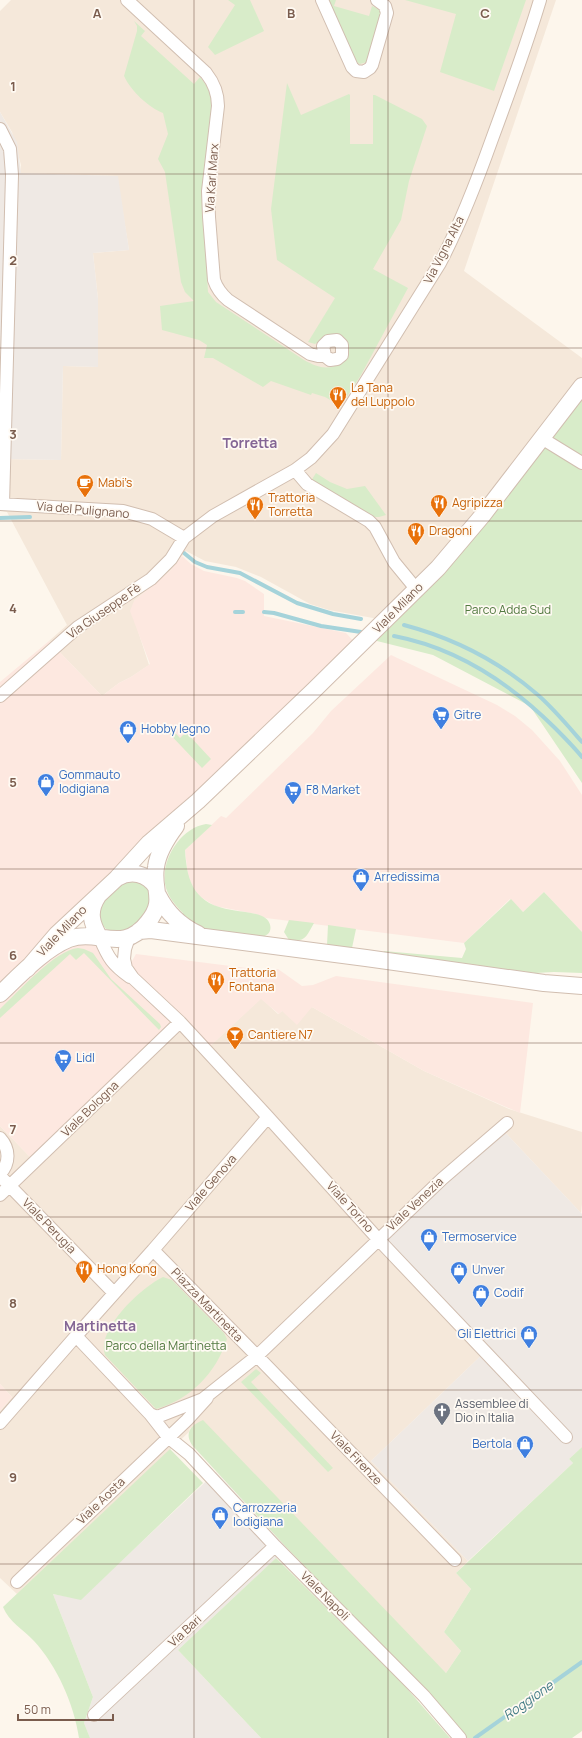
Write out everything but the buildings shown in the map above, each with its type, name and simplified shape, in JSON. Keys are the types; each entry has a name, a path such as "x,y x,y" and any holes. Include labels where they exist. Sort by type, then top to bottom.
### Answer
{"street":[{"name":"Via Karl Marx","path":"127,0 206,73 215,87 218,96 208,191 214,280 216,287 228,300 310,354 325,356"},
{"path":"322,0 352,67 356,71 364,72 367,71 372,65 387,13 385,6 377,0"},
{"name":"Via Vigna Alta","path":"184,538 213,516 295,470 311,458 333,434 440,263 452,239 481,168 512,85 540,0"},
{"path":"0,129 10,149 12,175 2,504"},
{"name":"Viale Milano","path":"27,969 57,934 117,878 149,843 190,808 417,590 458,544 543,439 582,386"},
{"path":"543,439 582,463"},
{"path":"295,470 307,484 369,521 378,531 394,562 417,590"},
{"name":"Via del Pulignano","path":"2,504 123,511 152,519 184,538"},
{"name":"Via Giuseppe Fè","path":"0,696 78,627 151,579 171,560 184,538"},
{"name":"Viale Milano","path":"0,994 53,948 71,938 83,936 112,940 134,934 149,922 154,914 158,902 156,868 160,852 170,834 190,808"},
{"name":"Viale Milano","path":"117,878 129,873 141,874 151,880 157,891"},
{"path":"157,891 168,912 179,923 191,931 212,939"},
{"name":"Viale Milano","path":"99,894 92,906 91,918 100,938"},
{"path":"134,934 151,930 582,986"},
{"name":"Viale Torino","path":"133,978 126,968 124,949 134,934"},
{"name":"Viale Torino","path":"100,938 107,955 112,962 133,978 180,1022 378,1239 566,1437"},
{"name":"Viale Bologna","path":"0,1195 180,1022"},
{"name":"Viale Genova","path":"154,1250 268,1117"},
{"name":"Viale Venezia","path":"257,1356 442,1179 507,1122"},
{"path":"0,1138 5,1143 8,1150 8,1158 6,1166 0,1175"},
{"name":"Viale Perugia","path":"0,1175 114,1293"},
{"path":"0,1423 114,1293 154,1250"},
{"name":"Piazza Martinetta","path":"154,1250 257,1356"},
{"path":"76,1336 150,1414 168,1437"},
{"path":"186,1420 210,1394 257,1356"},
{"name":"Viale Firenze","path":"257,1356 455,1560"},
{"path":"150,1414 157,1417 162,1416 210,1394"},
{"name":"Viale Aosta","path":"16,1582 186,1420"},
{"name":"Viale Napoli","path":"186,1420 180,1436 189,1454"},
{"name":"Viale Napoli","path":"168,1437 189,1454 275,1546 424,1696 460,1738"},
{"name":"Via Bari","path":"94,1715 275,1546"}],"shaded area":[{"path":"11,0 556,0 464,271 582,358 582,384 542,438 384,620 329,610 310,604 261,577 236,567 205,561 186,551 170,571 134,601 138,631 149,665 131,677 119,683 102,696 49,641 67,625 7,512 0,511 0,459 61,460 63,366 97,367 98,299 93,253 129,250 117,176 20,173 21,165 12,132 0,112 0,11"},
{"path":"0,112 17,142 21,173 118,176 129,250 93,253 98,299 98,367 63,366 61,460 0,459"},
{"path":"182,556 191,564 204,571 245,581 264,594 264,616 346,633 358,646 0,992 0,682 49,641 102,696 119,683 150,664 130,611 134,601 170,571"},
{"path":"391,655 497,705 515,716 532,730 560,761 582,795 582,932 544,892 523,912 510,899 464,943 266,918 256,914 215,906 199,896 194,890 188,876 185,850 221,816 226,818 313,733 331,711"},
{"path":"89,938 178,1022 34,1161 0,1126 0,995 53,949"},
{"path":"136,954 270,971 278,969 302,986 313,985 336,976 533,1003 520,1113 424,1071 312,1007 297,1025 282,1011 279,1014 261,999 207,1049 128,968"},
{"path":"261,998 278,1014 282,1011 312,1007 424,1071 509,1109 582,1132 581,1213 502,1129 488,1349 371,1461 468,1561 456,1573 471,1589 444,1632 461,1651 446,1673 190,1428 189,1432 17,1594 0,1578 0,1411 12,1397 0,1384 0,1126 34,1161 178,1022 207,1049"},
{"path":"502,1129 582,1214 582,1447 569,1459 573,1463 468,1561 371,1461 488,1349 381,1239"},
{"path":"0,1384 12,1397 0,1411"},
{"path":"216,1472 287,1548 178,1650 261,1738 90,1738 84,1723 93,1697 53,1594 81,1599"}],"green space":[{"path":"228,0 250,0 264,31 215,55 208,47 235,5"},
{"path":"328,0 336,0 334,6 369,16 372,6 381,10 367,62 360,64 356,62"},
{"path":"405,0 526,0 494,91 440,72 456,14"},
{"path":"134,21 145,31 141,36 194,84 200,77 211,95 213,107 202,190 208,292 216,302 304,360 319,367 333,367 338,365 343,362 348,350 344,341 336,335 328,335 315,344 308,342 335,298 277,260 271,209 287,83 301,115 349,94 350,144 373,144 373,95 422,119 427,126 409,181 401,220 373,269 408,288 361,375 341,406 325,397 312,393 311,395 271,381 263,387 213,358 204,358 207,345 199,340 162,330 160,306 194,301 185,292 181,282 165,172 158,159 168,134 163,113 140,98 124,76 137,31 137,26"},
{"name":"Parco Adda Sud","path":"582,396 582,783 530,706 433,655 373,640"},
{"path":"316,473 330,482 347,489 365,486 386,515 375,517 311,481"},
{"path":"168,725 180,738 186,732 211,759 202,768 164,728"},
{"path":"206,824 212,825 185,850 188,873 195,890 209,903 219,907 255,914 266,918 270,924 270,931 265,936 261,937 203,929 180,916 183,913 168,894 165,881 165,870 173,849 187,832"},
{"path":"126,881 140,882 149,890 151,902 141,921 126,931 111,931 106,929 100,922 99,908 109,892"},
{"path":"544,892 582,932 582,973 535,973 383,953 384,951 462,958 466,949 464,943 511,899 523,912"},
{"path":"289,920 314,923 305,938 299,940 289,940 284,932"},
{"path":"328,925 356,929 352,948 327,945"},
{"path":"78,948 93,953 111,979 160,1024 161,1027 159,1030 84,953 76,960 70,954 0,1018 0,1009 37,973 59,956 69,950"},
{"name":"Parco della Martinetta","path":"163,1277 172,1280 224,1333 227,1339 216,1363 200,1383 180,1399 169,1405 156,1409 105,1355 104,1345 107,1333 123,1310 133,1299 154,1282"},
{"path":"256,1369 261,1373 251,1382 333,1468 328,1472 241,1382"},
{"path":"203,1420 446,1673 461,1651 444,1632 471,1589 456,1573 573,1463 569,1459 582,1447 582,1731 572,1738 456,1738 462,1733 430,1694 287,1548 192,1445 189,1437 190,1430 195,1424"},
{"path":"170,1449 203,1483 81,1600 53,1594 93,1697 84,1723 90,1738 79,1738 77,1725 69,1699 57,1674 34,1641 9,1617 3,1607"},
{"path":"276,1558 403,1684 450,1738 261,1738 178,1650"}],"waterway":[{"path":"0,518 30,517"},
{"path":"184,553 195,562 207,567 240,573 297,603 333,614 361,619"},
{"path":"235,612 243,612"},
{"path":"264,612 274,613 321,626 361,632"},
{"path":"404,625 422,630 458,644 475,652 508,672 544,700 582,742"},
{"path":"394,636 440,649 482,670 538,712 582,757"},
{"name":"Roggione","path":"475,1738 582,1662"}],"place":[{"name":"La Tana del Luppolo","path":"338,410"},
{"name":"Mabi’s","path":"85,498"},
{"name":"Agripizza","path":"439,518"},
{"name":"Trattoria Torretta","path":"255,520"},
{"name":"Dragoni","path":"416,546"},
{"name":"Gitre","path":"441,730"},
{"name":"Hobby legno","path":"128,744"},
{"name":"Gommauto lodigiana","path":"46,797"},
{"name":"F8 Market","path":"293,805"},
{"name":"Arredissima","path":"361,892"},
{"name":"Trattoria Fontana","path":"216,995"},
{"name":"Cantiere N7","path":"235,1050"},
{"name":"Lidl","path":"63,1073"},
{"name":"Termoservice","path":"429,1252"},
{"name":"Hong Kong","path":"84,1284"},
{"name":"Unver","path":"459,1285"},
{"name":"Codif","path":"481,1308"},
{"name":"Gli Elettrici","path":"529,1349"},
{"name":"Assemblee di Dio in Italia","path":"442,1426"},
{"name":"Bertola","path":"525,1459"},
{"name":"Carrozzeria lodigiana","path":"220,1530"}],"district":[{"name":"Torretta","path":"250,443"},
{"name":"Martinetta","path":"100,1326"}]}
